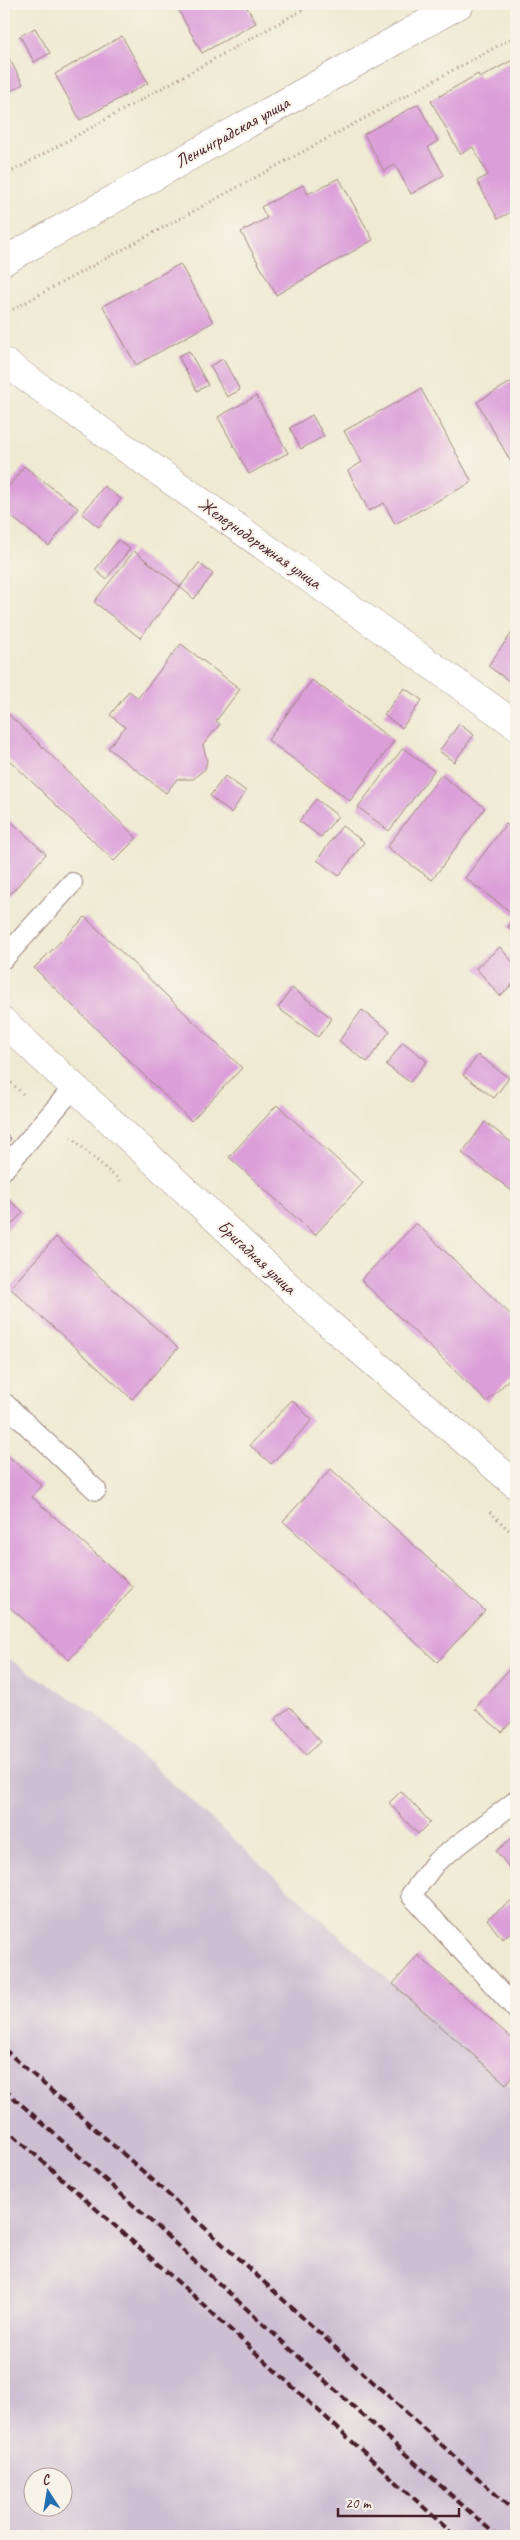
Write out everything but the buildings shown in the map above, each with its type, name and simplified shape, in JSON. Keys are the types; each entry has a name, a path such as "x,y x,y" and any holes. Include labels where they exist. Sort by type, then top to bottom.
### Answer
{"street":[{"name":"Ленинградская улица","path":"4,261 460,4"},
{"name":"Железнодорожная улица","path":"4,362 516,725"},
{"name":"Бригадная улица","path":"4,1022 327,1322 516,1485"}],"lane":[{"path":"4,958 72,883"},
{"path":"4,1168 74,1087"},
{"path":"4,1403 96,1490"},
{"path":"516,1802 436,1862 411,1895 516,2009"}],"path":[{"path":"4,176 313,4"},
{"path":"4,314 516,36"}],"shaded area":[{"path":"4,1656 96,1714 516,2093 516,2536 4,2536"}],"railway":[{"path":"4,2049 146,2174 516,2513"},
{"path":"4,2089 497,2536"},
{"path":"4,2127 196,2298 455,2536"}]}
